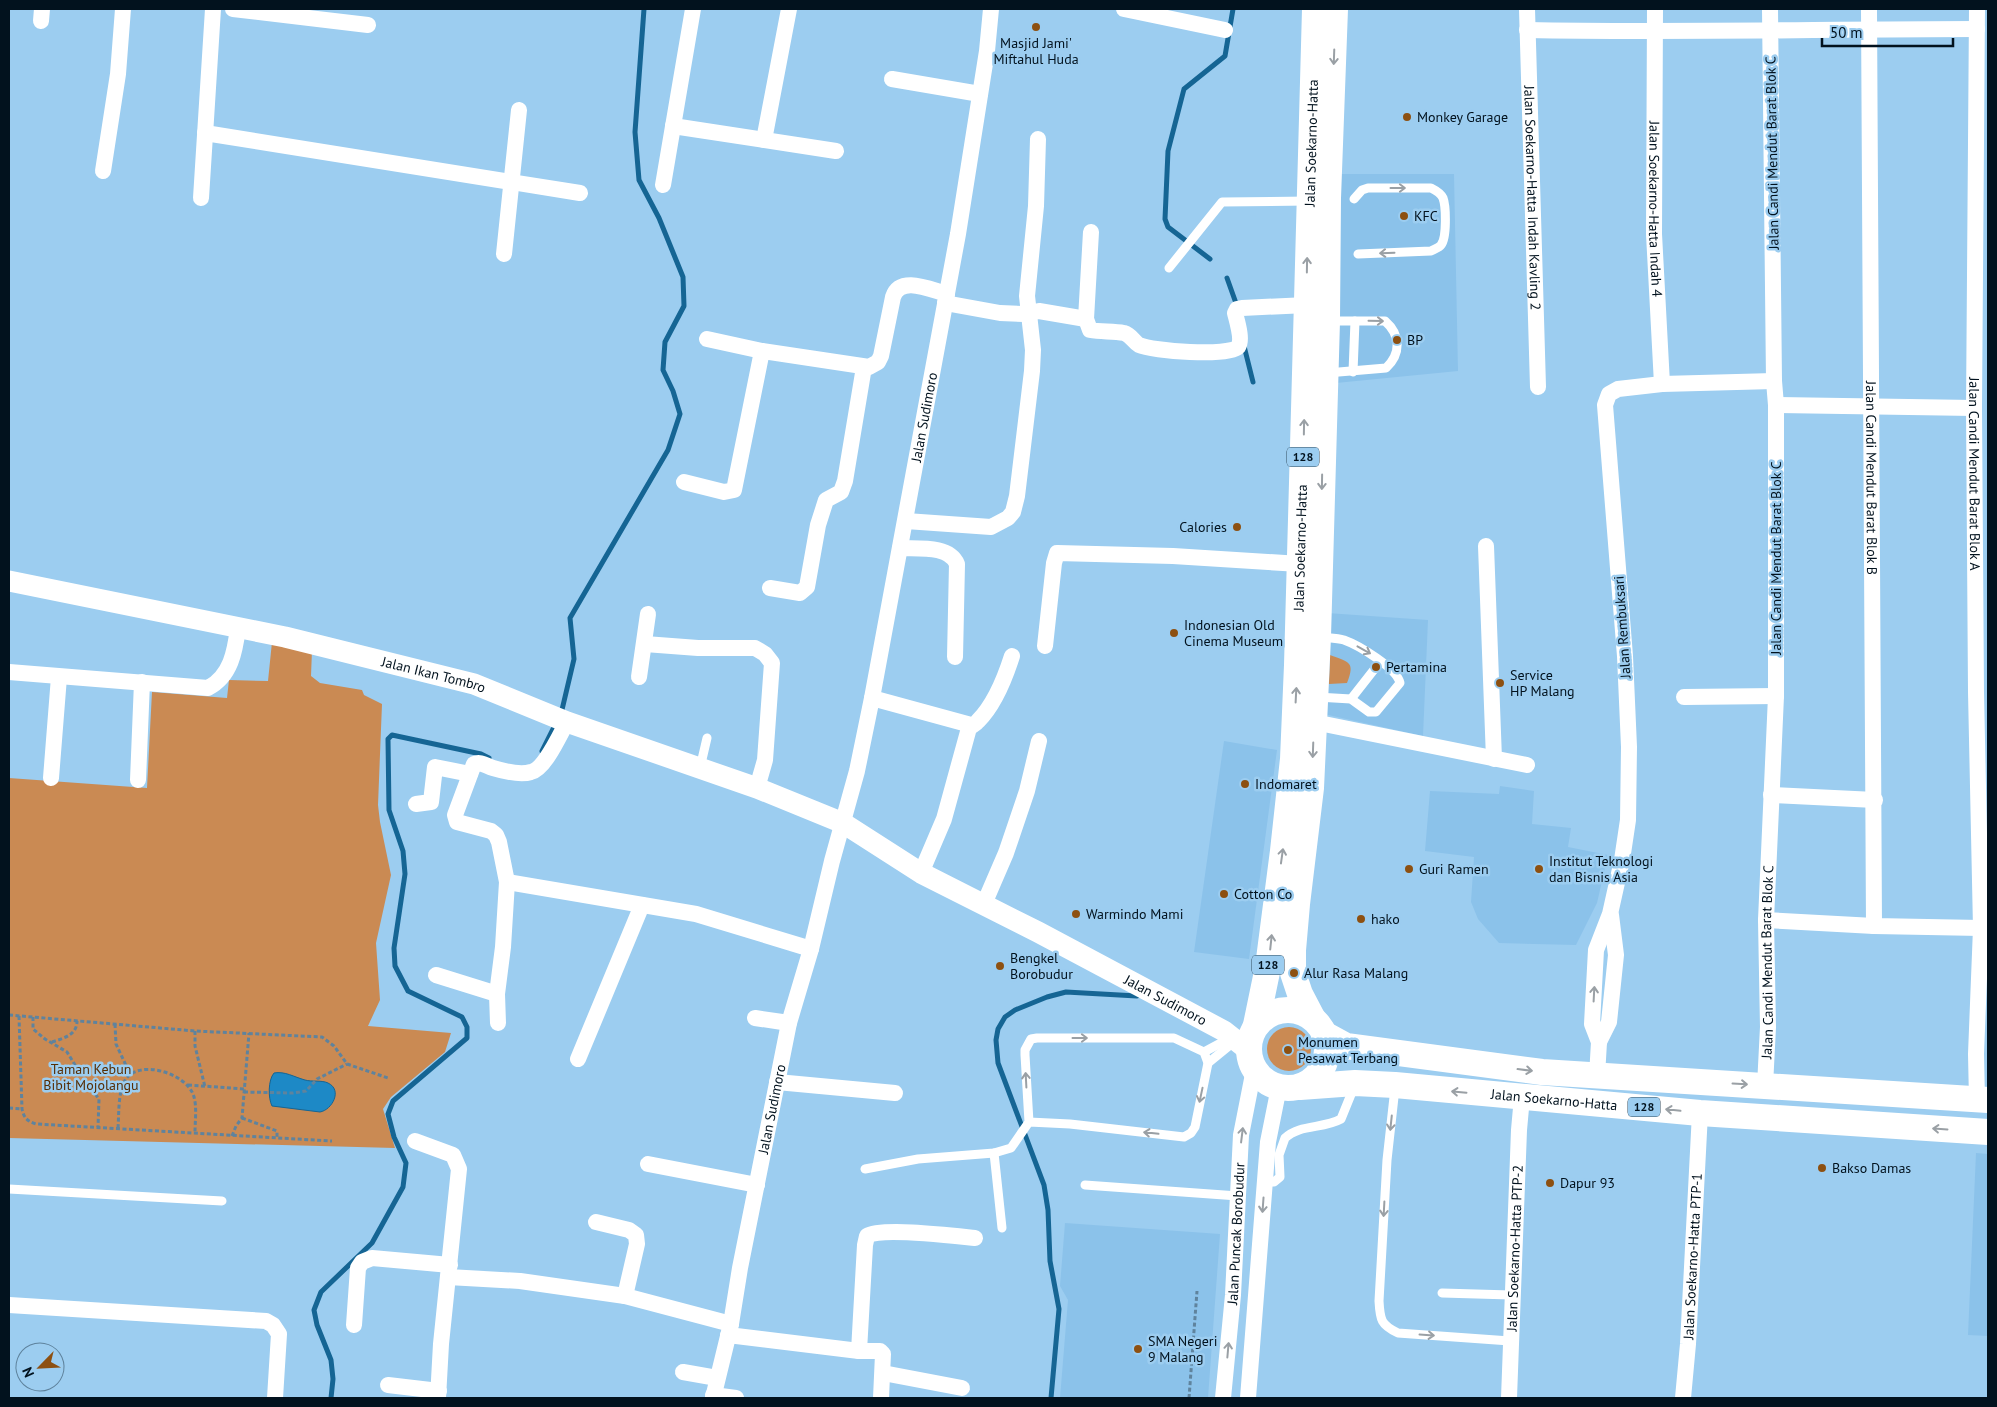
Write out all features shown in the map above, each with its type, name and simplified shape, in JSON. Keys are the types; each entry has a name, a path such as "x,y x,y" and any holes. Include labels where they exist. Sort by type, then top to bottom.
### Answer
{"main road":[{"name":"Jalan Soekarno-Hatta","path":"1245,1044 1268,967 1293,759 1300,564 1317,313 1322,111 1315,9"},
{"name":"Jalan Soekarno-Hatta","path":"1289,1087 1310,1082 1318,1074 1324,1065 1327,1047 1318,1026 1300,994 1293,973 1293,950 1296,904 1311,788 1318,637 1325,373 1317,313 1309,201 1336,9"},
{"name":"Jalan Soekarno-Hatta","path":"1245,1044 1264,1017 1282,1010 1303,1012 1318,1026 1346,1046 1542,1072 1983,1100"},
{"path":"1245,1044 1264,1080 1289,1087"},
{"name":"Jalan Soekarno-Hatta","path":"1289,1087 1355,1083 1395,1085 1700,1113 1988,1132"},
{"path":"1765,1116 1766,1086"}],"street":[{"path":"103,172 118,74 123,9"},
{"path":"201,198 213,9"},
{"path":"233,9 368,25"},
{"path":"663,185 693,9"},
{"path":"764,140 789,9"},
{"name":"Jalan Sudimoro","path":"713,1397 729,1329 789,1023 811,949 856,772 872,698 946,298 980,94 991,9"},
{"path":"1124,9 1224,30"},
{"name":"Jalan Soekarno-Hatta Indah Kavling 2","path":"1527,9 1538,386"},
{"name":"Jalan Soekarno-Hatta Indah 4","path":"1655,9 1654,234 1662,384"},
{"name":"Jalan Candi Mendut Barat Blok C","path":"1766,1086 1768,1027 1766,920 1776,696 1776,405 1774,381 1770,9"},
{"name":"Jalan Candi Mendut Barat Blok B","path":"1869,9 1875,800 1874,926"},
{"name":"Jalan Candi Mendut Barat Blok A","path":"1977,9 1974,408 1981,449 1976,692 1981,928 1976,1054 1983,1100"},
{"path":"1527,30 1655,32 1977,29"},
{"path":"892,79 980,94"},
{"path":"504,254 519,110"},
{"path":"673,126 836,151"},
{"path":"205,133 580,193"},
{"path":"906,522 991,526 1008,518 1013,512 1017,496 1032,371 1033,350 1028,284 1036,206 1038,139"},
{"path":"1092,232 1086,319 1090,330 1126,334 1138,345 1171,351 1204,352 1232,350 1239,345 1235,313 1239,308 1317,313"},
{"path":"707,339 762,351 864,367 873,366 879,360 893,297 898,289 906,285 1000,313 1030,313 1039,311 1086,319"},
{"path":"684,482 724,492 734,490 762,351"},
{"path":"770,588 800,593 807,587 818,525 826,500 841,492 845,481 864,367"},
{"name":"Jalan Rembuksari","path":"1597,1076 1599,1042 1592,1024 1596,950 1610,914 1622,860 1628,820 1629,747 1625,656 1605,405 1609,394 1618,389 1662,384 1774,381"},
{"path":"1776,405 1974,408"},
{"path":"1486,546 1494,758"},
{"path":"900,548 946,552 955,559 957,564 957,582 954,657"},
{"path":"1045,646 1054,563 1057,553 1173,556 1300,564"},
{"name":"Jalan Ikan Tombro","path":"9,581 347,651 474,684 567,722 757,788 843,823"},
{"path":"639,678 648,614"},
{"path":"9,672 208,688 213,686 227,670 233,659 238,628"},
{"path":"645,644 698,648 755,648 763,652 770,660 772,663 765,760 757,788"},
{"path":"872,698 971,725 978,722 994,698 1005,678 1012,656"},
{"path":"51,778 59,677"},
{"path":"138,780 142,682"},
{"path":"1684,697 1776,696"},
{"path":"1315,710 1494,758 1527,764"},
{"path":"498,1023 497,994 503,947 507,882 496,835 491,831 460,824 455,819 472,766 477,763 523,773 533,772 544,762 567,722"},
{"path":"921,873 944,819 971,725"},
{"path":"984,904 1006,853 1027,791 1039,741"},
{"path":"416,804 432,802 435,767 470,774"},
{"path":"1771,795 1875,800"},
{"name":"Jalan Sudimoro","path":"843,823 921,873 984,904 1245,1044"},
{"path":"507,882 689,912 811,949"},
{"path":"578,1059 642,905"},
{"path":"1766,920 1874,926 1981,928"},
{"path":"436,975 497,994"},
{"path":"754,1018 789,1023"},
{"name":"Jalan Puncak Borobudur","path":"1223,1398 1233,1295 1245,1044"},
{"path":"778,1082 895,1093"},
{"name":"Jalan Puncak Borobudur","path":"1248,1398 1268,1142 1289,1087"},
{"name":"Jalan Soekarno-Hatta PTP-2","path":"1509,1398 1518,1130 1522,1097"},
{"name":"Jalan Soekarno-Hatta PTP-1","path":"1683,1398 1689,1334 1700,1113"},
{"path":"388,1384 439,1395 459,1169 453,1155 415,1140"},
{"path":"648,1164 757,1184"},
{"path":"596,1222 629,1230 636,1235 637,1244 625,1296"},
{"path":"859,1351 867,1236 878,1232 936,1234 975,1238"},
{"path":"354,1325 358,1268 362,1262 372,1258 512,1281 625,1296 729,1329 859,1351 882,1352 881,1398"},
{"path":"1233,1295 1256,1297"},
{"path":"9,1305 266,1321 273,1325 278,1334 275,1398"},
{"path":"683,1372 717,1378"},
{"path":"883,1373 962,1388"},
{"path":"713,1397 736,1398"}],"lane":[{"path":"1354,199 1362,190 1368,188 1431,188 1443,198 1445,218 1445,239 1440,247 1431,251 1358,254"},
{"path":"1169,268 1222,202 1309,201"},
{"path":"1317,313 1355,321 1386,322 1393,328 1398,351 1393,362 1386,368 1325,373"},
{"path":"1353,372 1355,321"},
{"path":"1318,637 1342,640 1368,652 1397,676 1400,683 1376,712 1369,712 1351,699"},
{"path":"1315,710 1351,699 1380,662"},
{"path":"700,769 707,738"},
{"path":"865,1169 918,1159 994,1153 1006,1150 1014,1144 1027,1124 1025,1050 1031,1039 1174,1038 1204,1052 1208,1063 1195,1128 1184,1137 1070,1124 1027,1124"},
{"path":"1204,1052 1222,1044 1245,1044"},
{"path":"1208,1063 1245,1044"},
{"path":"1264,1182 1274,1182 1280,1177 1279,1155 1285,1138 1296,1130 1330,1124 1341,1119 1355,1083"},
{"path":"1395,1085 1386,1170 1379,1301 1380,1318 1386,1327 1398,1333 1510,1341"},
{"path":"994,1153 1002,1228"},
{"path":"1085,1185 1238,1196"},
{"path":"9,1189 222,1201"},
{"path":"1442,1293 1512,1295"}],"path":[{"path":"9,1015 195,1030 322,1037 334,1046 346,1064 388,1078"},
{"path":"19,1016 22,1109 24,1116 30,1122 36,1124 332,1141"},
{"path":"34,1017 33,1029 67,1052 84,1082 99,1099 98,1127"},
{"path":"52,1042 70,1036 77,1028 77,1021"},
{"path":"115,1024 116,1044 130,1074"},
{"path":"195,1030 196,1046 205,1087"},
{"path":"232,1136 242,1118 249,1033"},
{"path":"118,1128 121,1090 130,1074 153,1070 167,1072 188,1085 269,1093 293,1093 306,1091 315,1082 346,1064"},
{"path":"188,1085 194,1097 195,1132"},
{"path":"9,1108 22,1109"},
{"path":"242,1118 277,1131 277,1138"},
{"path":"1189,1398 1197,1291"}],"shaded area":[{"path":"1337,174 1454,174 1458,371 1336,383"},
{"name":"Pertamina","path":"1327,613 1428,620 1423,736 1324,714"},
{"path":"1224,741 1277,750 1249,959 1194,952"},
{"name":"Institut Teknologi dan Bisnis Asia","path":"1500,786 1534,791 1532,824 1571,828 1568,847 1608,855 1597,903 1576,945 1499,943 1478,919 1471,902 1474,857 1425,851 1430,791 1499,794"},
{"path":"274,1073 328,1083 335,1090 332,1104 320,1112 272,1106 269,1089"},
{"path":"1976,1153 1988,1154 1988,1336 1968,1335"},
{"name":"SMA Negeri 9 Malang","path":"1065,1223 1220,1234 1208,1398 1060,1398 1068,1300 1060,1286"}],"green space":[{"name":"Taman Kebun Bibit Mojolangu","path":"272,642 312,650 311,676 320,683 362,690 364,695 382,704 378,805 391,875 376,943 380,1000 368,1026 451,1033 445,1052 391,1097 383,1109 395,1148 9,1138 9,778 147,788 152,692 227,698 229,680 268,681"},
{"path":"1330,655 1349,663 1351,670 1347,683 1329,684"},
{"path":"1289,1027 1301,1031 1307,1037 1311,1049 1307,1061 1301,1067 1289,1071 1277,1067 1271,1061 1267,1049 1271,1037 1277,1031"}],"waterway":[{"path":"561,714 574,659 570,618 668,450 680,414 673,391 663,370 665,342 684,306 683,277 659,218 639,180 635,132 644,9"},
{"path":"1210,259 1168,227 1165,219 1168,151 1184,89 1225,56 1233,9"},
{"path":"1227,278 1237,306"},
{"path":"1244,346 1253,382"},
{"path":"542,751 553,729"},
{"path":"331,1398 333,1379 331,1360 317,1325 314,1310 321,1292 372,1243 403,1187 406,1163 394,1137 388,1114 393,1101 467,1038 467,1027 462,1017 408,991 395,966 394,948 405,874 403,851 389,810 388,739 392,735 481,754 489,758"},
{"path":"1051,1398 1059,1309 1050,1261 1048,1210 1044,1185 998,1063 996,1040 998,1029 1005,1017 1015,1010 1047,997 1066,992 1137,996"}],"place":[{"name":"Masjid Jami' Miftahul Huda","path":"1036,27"},
{"name":"Monkey Garage","path":"1407,117"},
{"name":"KFC","path":"1404,216"},
{"name":"BP","path":"1397,340"},
{"name":"Calories","path":"1237,527"},
{"name":"Indonesian Old Cinema Museum","path":"1174,633"},
{"name":"Pertamina","path":"1376,667"},
{"name":"Service HP Malang","path":"1500,683"},
{"name":"Indomaret","path":"1245,784"},
{"name":"Guri Ramen","path":"1409,869"},
{"name":"Institut Teknologi dan Bisnis Asia","path":"1539,869"},
{"name":"Cotton Co","path":"1224,894"},
{"name":"Warmindo Mami","path":"1076,914"},
{"name":"hako","path":"1361,919"},
{"name":"Bengkel Borobudur","path":"1000,966"},
{"name":"Alur Rasa Malang","path":"1294,973"},
{"name":"Monumen Pesawat Terbang","path":"1288,1050"},
{"name":"Bakso Damas","path":"1822,1168"},
{"name":"Dapur 93","path":"1550,1183"},
{"name":"SMA Negeri 9 Malang","path":"1138,1349"}]}
